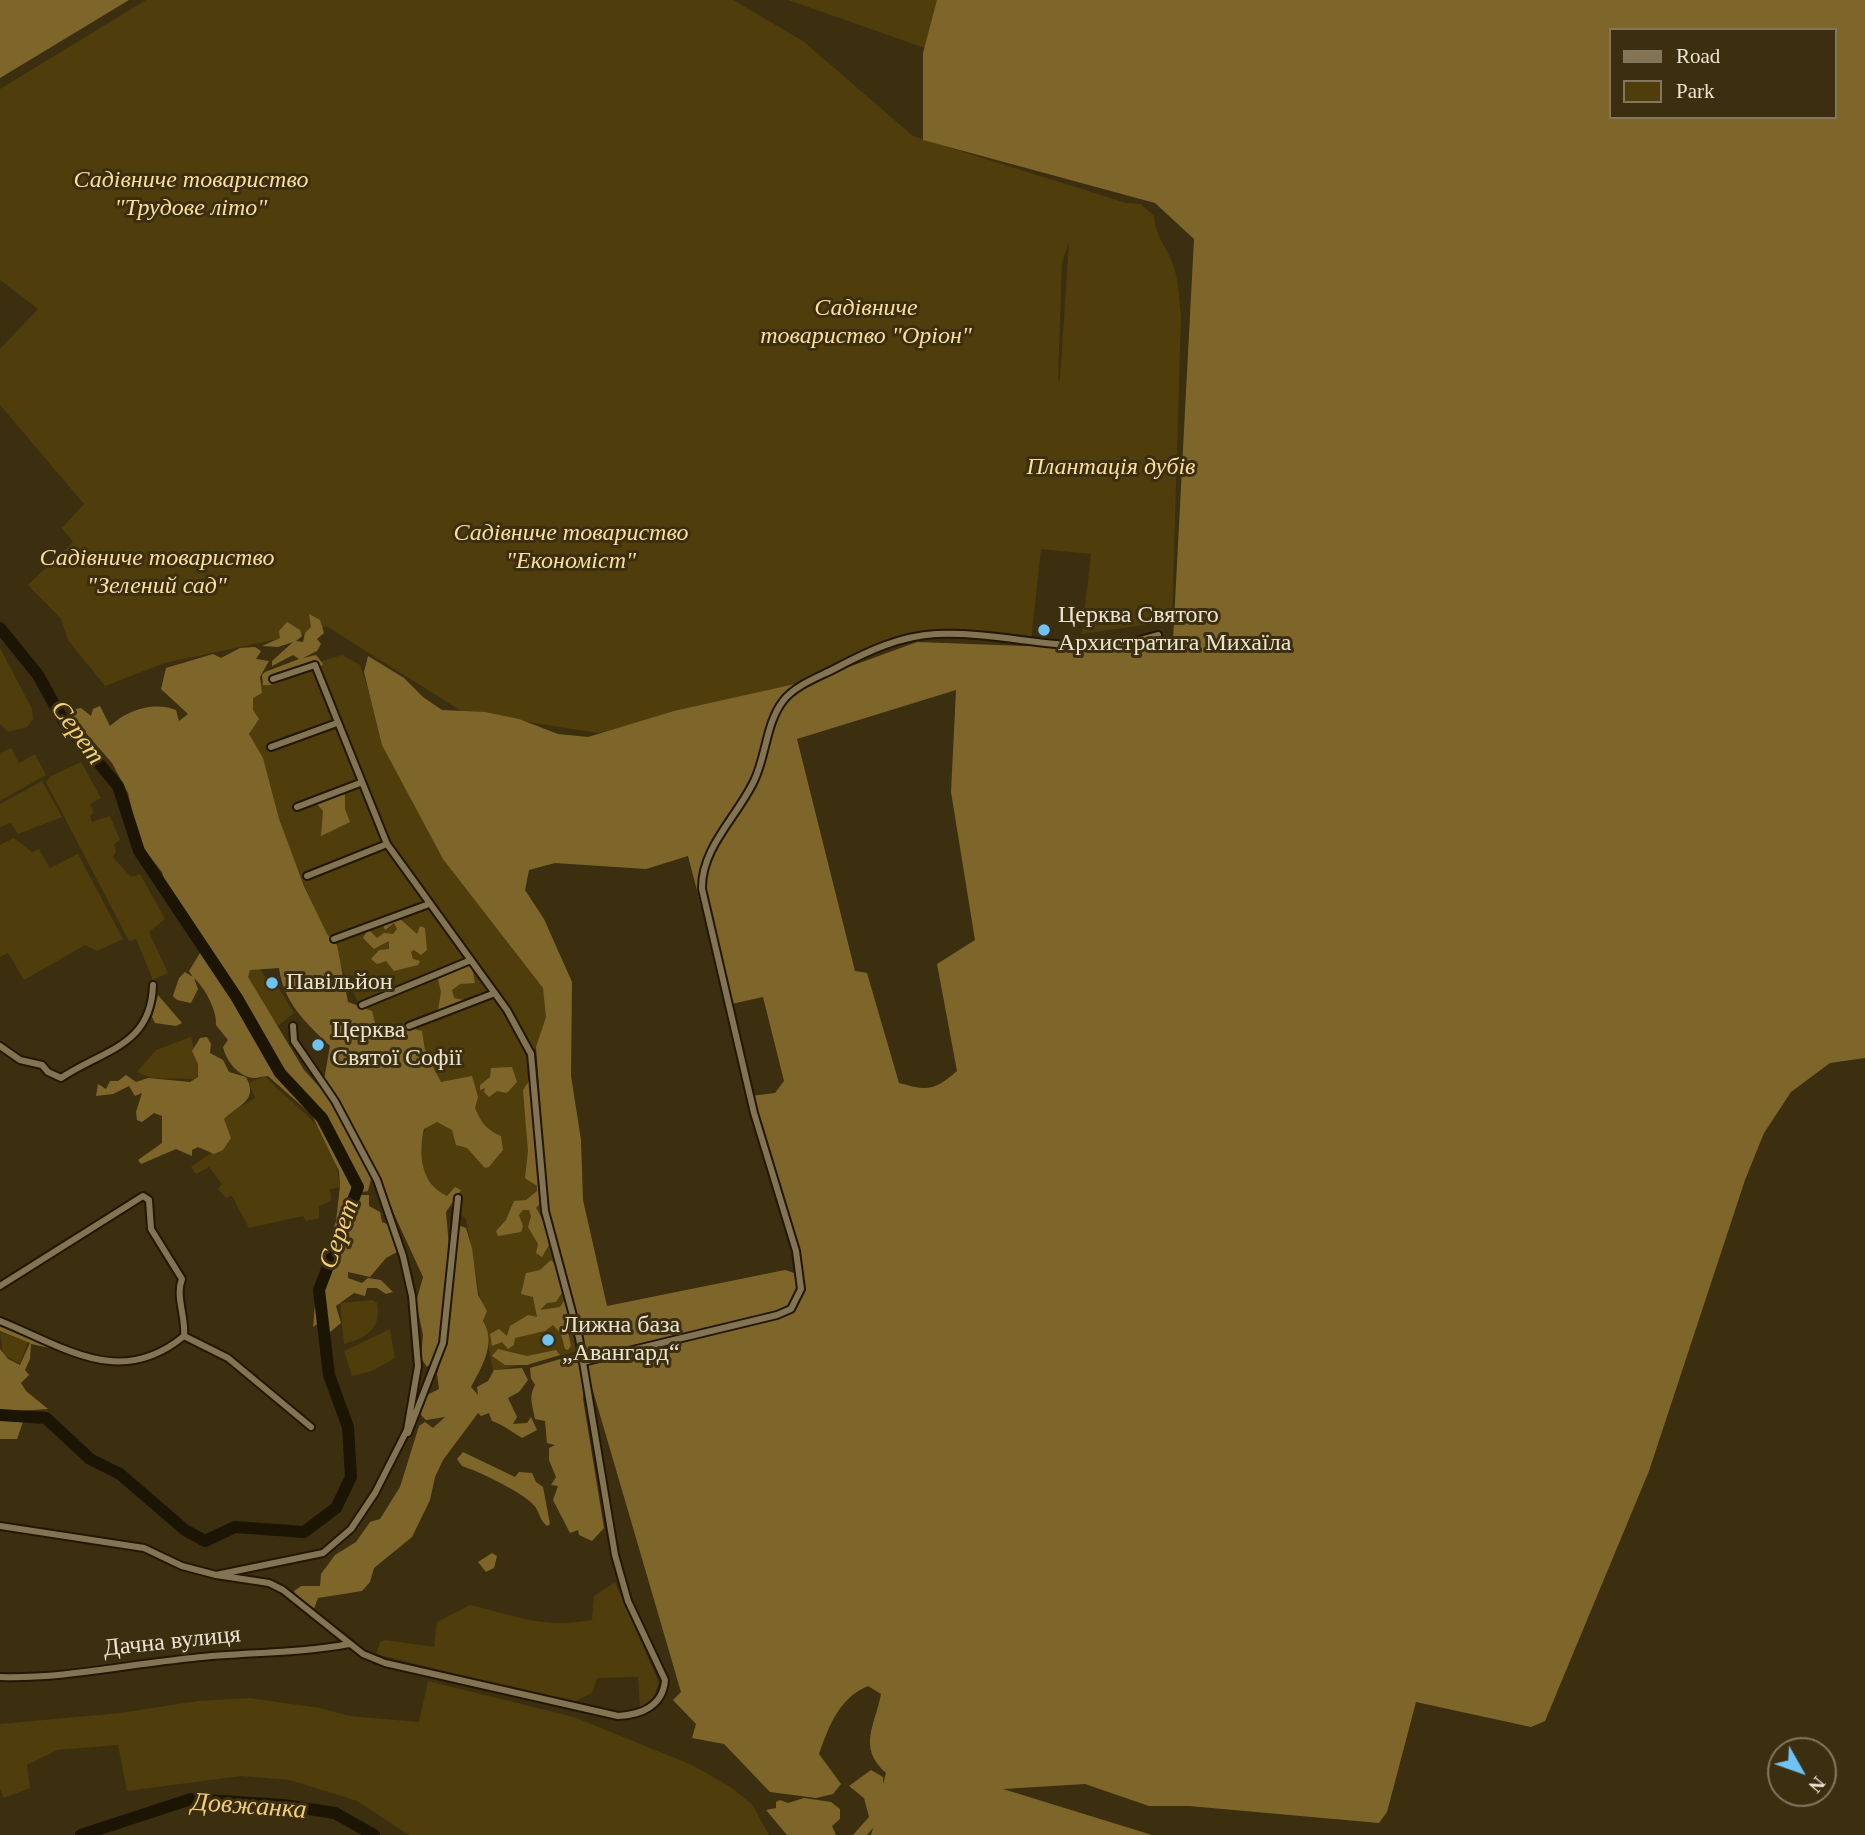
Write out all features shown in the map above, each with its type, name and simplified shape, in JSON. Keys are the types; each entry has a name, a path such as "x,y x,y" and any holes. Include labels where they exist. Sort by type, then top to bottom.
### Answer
{"street":[{"path":"583,1363 777,1315 791,1309 800,1289 796,1251 754,1113 702,889 704,864 755,779 780,704 801,686 869,651 914,637 961,635 1078,648 1120,644 1158,635"},
{"path":"0,1526 144,1548 182,1566 216,1575 269,1583 283,1590 349,1644 385,1663 618,1716 634,1716 658,1701 664,1690 665,1680 639,1629 618,1566 599,1473 583,1363 545,1211 533,1060 516,1024 387,844 360,783 315,665 273,679"},
{"path":"271,747 337,723"},
{"path":"297,807 360,783"},
{"path":"307,876 387,844"},
{"path":"334,939 429,904"},
{"path":"362,1005 471,960"},
{"path":"0,1046 20,1060 42,1065 48,1072 61,1078 89,1059 133,1039 150,1013 153,985"},
{"path":"409,1026 495,993"},
{"path":"216,1575 314,1557 332,1548 363,1514 407,1430 418,1352 412,1296 403,1256 377,1180 335,1101 294,1041 293,1026"},
{"path":"0,1286 134,1199 146,1197 151,1229 182,1279 179,1293 184,1336"},
{"path":"403,1440 413,1426 443,1343 458,1198"},
{"path":"0,1321 80,1354 122,1364 155,1356 184,1336"},
{"path":"184,1336 237,1364 311,1427"},
{"name":"Дачна вулиця","path":"0,1677 33,1678 229,1654 314,1650 349,1644"}],"green space":[{"path":"146,0 733,0 803,41 913,136 1126,203 1141,204 1154,216 1157,231 1176,273 1181,316 1172,621 1082,634 1091,554 1041,549 1031,642 922,635 881,647 823,674 775,691 598,733 463,712 326,626 316,631 165,663 105,686 68,640 61,619 28,585 73,542 62,528 84,504 0,405 0,349 38,309 0,280 0,89","holes":["1069,242 1058,383 1062,262"]},
{"path":"788,0 939,0 928,49"},
{"path":"0,648 32,709 33,719 27,727 8,732 0,724"},
{"path":"342,655 360,665 388,751 545,986 552,1018 534,1050 554,1252 584,1350 493,1371 466,1219 445,1201 415,1162 439,1084 414,1032 377,1042 326,935 278,823 251,746 247,705 254,688 271,677"},
{"path":"11,748 19,763 35,754 46,775 0,801 0,753"},
{"path":"81,762 101,798 90,804 94,813 90,816 92,822 110,816 120,840 114,844 116,852 113,857 131,877 140,874 165,919 149,932 168,973 153,980 136,939 129,941 46,782 51,776"},
{"path":"42,781 62,817 18,834 11,823 0,827 0,804"},
{"path":"14,838 32,852 39,849 50,868 78,854 123,939 97,951 85,945 24,980 8,953 0,957 0,845"},
{"path":"259,967 271,987 276,984 294,1013 278,1026 245,982 251,968"},
{"path":"191,1037 200,1073 195,1079 151,1078 137,1072 156,1050"},
{"path":"265,1076 304,1112 323,1134 331,1148 340,1187 330,1189 331,1201 319,1206 319,1218 306,1221 303,1216 249,1228 232,1196 226,1198 218,1189 222,1184 209,1167 196,1174 191,1167 230,1140 221,1119 255,1098 249,1083"},
{"path":"373,1300 377,1303 378,1312 375,1326 359,1339 344,1344 340,1303"},
{"path":"390,1329 395,1358 374,1370 352,1376 344,1351"},
{"path":"0,1332 28,1342 20,1364 3,1355"},
{"path":"615,1582 659,1683 653,1698 640,1708 638,1677 597,1678 592,1693 572,1703 376,1654 380,1642 386,1640 434,1647 437,1622 470,1605 544,1622 592,1620 594,1596"},
{"path":"428,1681 574,1717 692,1765 729,1786 752,1804 769,1835 409,1835 357,1801 290,1780 241,1776 127,1791 118,1745 57,1750 27,1765 30,1788 4,1798 0,1789 0,1724 120,1713 198,1701 249,1698 320,1708 349,1716 419,1722"}],"shaded area":[{"path":"0,0 129,0 0,78"},
{"path":"937,0 1865,0 1865,1058 1830,1063 1791,1092 1764,1133 1745,1180 1649,1471 1545,1721 1531,1727 1416,1702 1387,1812 1379,1823 1189,1806 1149,1806 1085,1784 1003,1789 1152,1835 871,1835 873,1828 867,1835 853,1835 869,1817 864,1798 849,1786 871,1770 883,1777 883,1784 886,1773 877,1763 870,1745 881,1694 868,1686 842,1705 836,1714 819,1754 841,1784 833,1794 816,1798 770,1792 724,1744 692,1738 696,1724 673,1700 681,1692 586,1367 583,1399 604,1528 592,1541 579,1535 578,1530 570,1533 553,1500 558,1486 551,1485 556,1477 549,1460 549,1448 555,1445 547,1443 545,1421 535,1419 531,1398 535,1385 530,1368 574,1355 583,1355 549,1220 536,1047 546,1017 543,988 443,859 382,745 364,672 368,656 404,678 423,697 442,710 485,712 519,719 558,734 588,737 674,711 813,680 917,642 1024,646 1173,640 1194,239 1155,203 923,140 923,53","holes":["956,690 951,792 975,940 937,964 957,1071 936,1086 924,1088 899,1083 867,973 855,971 797,739","688,856 727,1005 763,997 784,1081 775,1093 751,1096 797,1274 785,1270 607,1306 583,1200 581,1140 571,1076 572,982 544,919 525,890 529,870 555,863 646,869"]},
{"path":"309,614 320,620 324,633 317,639 321,644 317,651 303,658 316,655 323,664 320,668 315,665 282,681 263,685 262,675 265,672 299,659 293,655 272,666 272,661 293,642 278,647 262,646 280,638 279,631 287,622 300,630 302,636 296,641 303,642 305,633 311,627"},
{"path":"255,647 261,651 256,659 269,661 260,677 262,693 253,698 253,710 259,719 249,734 263,758 279,819 304,886 327,934 337,945 348,1002 372,1011 379,1038 392,1039 402,1026 422,1031 425,1050 437,1057 433,1067 441,1082 472,1076 478,1097 475,1108 477,1113 488,1128 501,1136 503,1150 489,1167 485,1168 467,1148 456,1145 452,1130 437,1122 424,1129 422,1158 427,1176 438,1191 447,1196 455,1187 461,1190 446,1212 451,1269 457,1229 461,1226 466,1228 472,1248 478,1295 487,1311 483,1321 487,1330 488,1347 471,1387 478,1395 477,1387 488,1381 494,1370 522,1368 528,1380 519,1392 508,1398 517,1417 513,1424 527,1423 531,1417 537,1430 522,1438 492,1421 489,1413 481,1416 478,1413 443,1460 435,1477 430,1500 412,1537 374,1568 370,1582 362,1591 318,1598 314,1609 308,1610 297,1601 294,1591 301,1586 320,1586 321,1574 335,1555 356,1542 370,1522 380,1519 400,1487 419,1426 425,1422 433,1428 445,1417 426,1420 421,1415 423,1397 439,1389 437,1374 446,1342 452,1272 444,1336 435,1358 427,1367 421,1358 423,1335 416,1302 423,1277 365,1151 324,1080 330,1046 304,1020 291,1002 279,968 250,970 248,977 304,1070 338,1107 371,1179 368,1191 362,1192 359,1179 349,1170 352,1184 350,1201 325,1284 320,1322 313,1327 317,1281 336,1221 339,1171 312,1115 268,1076 245,1076 227,1058 223,1047 228,1040 216,1025 212,1006 198,982 194,978 198,989 191,1003 177,1000 173,996 179,978 185,972 193,977 189,971 200,953 208,956 216,969 216,976 240,1003 230,979 169,895 162,872 140,844 128,793 112,763 72,717 75,709 81,708 91,716 93,709 100,706 110,726 124,715 159,706 176,710 179,721 188,714 161,689 166,668 213,654 221,658 240,648","holes":["241,1006 264,1037 267,1051 326,1115 349,1168 324,1122 294,1084 286,1083 279,1075"]},
{"path":"340,793 345,795 345,809 350,822 321,836 323,811 317,804"},
{"path":"399,918 417,934 420,926 425,928 427,950 421,955 414,950 411,952 413,959 420,961 418,965 394,971 386,961 377,964 371,959 379,950 389,949 389,941 374,949 363,938 368,929 377,938 384,933 393,934 397,929 394,923 385,930 383,925"},
{"path":"468,966 472,968 475,983 460,984 452,990 454,998 467,1001 443,1011 438,1010 441,992 438,979"},
{"path":"158,995 182,1023 176,1026 155,1023 152,1017"},
{"path":"207,1037 211,1044 210,1053 223,1060 229,1072 246,1077 249,1085 250,1092 245,1102 224,1119 231,1138 223,1150 214,1154 198,1147 192,1150 192,1156 176,1149 141,1164 138,1160 162,1143 162,1116 154,1113 142,1122 137,1120 136,1112 142,1093 135,1096 129,1086 113,1094 96,1096 98,1084 106,1089 110,1081 118,1081 126,1075 136,1082 148,1078 190,1082 198,1077 198,1064 192,1051 200,1038"},
{"path":"512,1067 517,1082 507,1093 497,1091 489,1097 484,1092 485,1088 480,1090 480,1085 490,1077 491,1068"},
{"path":"531,1078 542,1201 536,1208 545,1224 549,1245 542,1257 536,1253 538,1244 528,1227 531,1216 529,1210 523,1210 519,1215 523,1226 521,1232 498,1236 496,1231 506,1220 514,1201 526,1200 537,1191 537,1186 525,1178 528,1151 523,1090"},
{"path":"360,1195 369,1195 369,1206 380,1212 382,1222 390,1225 397,1252 386,1258 370,1277 348,1272 348,1278 362,1283 368,1278 381,1280 393,1292 386,1294 377,1288 367,1288 365,1296 354,1293 336,1306 341,1323 329,1333 322,1316 322,1296"},
{"path":"551,1260 556,1265 563,1291 556,1302 547,1303 540,1310 560,1307 565,1299 570,1311 565,1318 571,1346 568,1350 565,1349 561,1334 553,1325 545,1331 515,1338 514,1345 508,1349 502,1342 492,1346 490,1334 499,1329 507,1336 510,1326 528,1315 537,1317 533,1297 521,1294 526,1273 540,1270"},
{"path":"0,1325 49,1343 50,1348 31,1344 30,1359 25,1370 29,1375 21,1383 26,1391 48,1409 0,1412 0,1349 8,1359 20,1365 30,1343 0,1331"},
{"path":"498,1349 527,1356 556,1350 560,1355 527,1365 505,1365 492,1356"},
{"path":"0,1417 23,1422 17,1439 0,1439"},
{"path":"463,1452 515,1477 519,1472 532,1473 536,1482 543,1487 550,1524 544,1524 536,1508 514,1490 462,1466 457,1459"},
{"path":"492,1553 497,1556 494,1568 486,1572 478,1562"},
{"path":"804,1798 831,1802 840,1809 840,1819 832,1826 836,1835 787,1835 766,1810 776,1808 776,1802 780,1800 788,1803"}],"waterway":[{"name":"Серет","path":"0,628 38,675 64,722 118,786 139,851 237,998 280,1073 322,1118 358,1187 319,1290 329,1375 348,1427 351,1477 336,1508 304,1532 235,1527 205,1541 185,1530 120,1474 90,1459 46,1418 0,1415"},
{"name":"Довжанка","path":"81,1835 191,1799 283,1805 335,1813 374,1835"}],"place":[{"name":"Церква Святого Архистратига Михаїла","path":"1044,630"},
{"name":"Павільйон","path":"272,983"},
{"name":"Церква Святої Софії","path":"318,1045"},
{"name":"Лижна база „Авангард“","path":"548,1340"}],"park label":[{"name":"Садівниче товариство \"Трудове літо\"","path":"191,195"},
{"name":"Садівниче товариство \"Оріон\"","path":"866,323"},
{"name":"Плантація дубів","path":"1111,468"},
{"name":"Садівниче товариство \"Економіст\"","path":"571,548"},
{"name":"Садівниче товариство \"Зелений сад\"","path":"157,573"}]}
